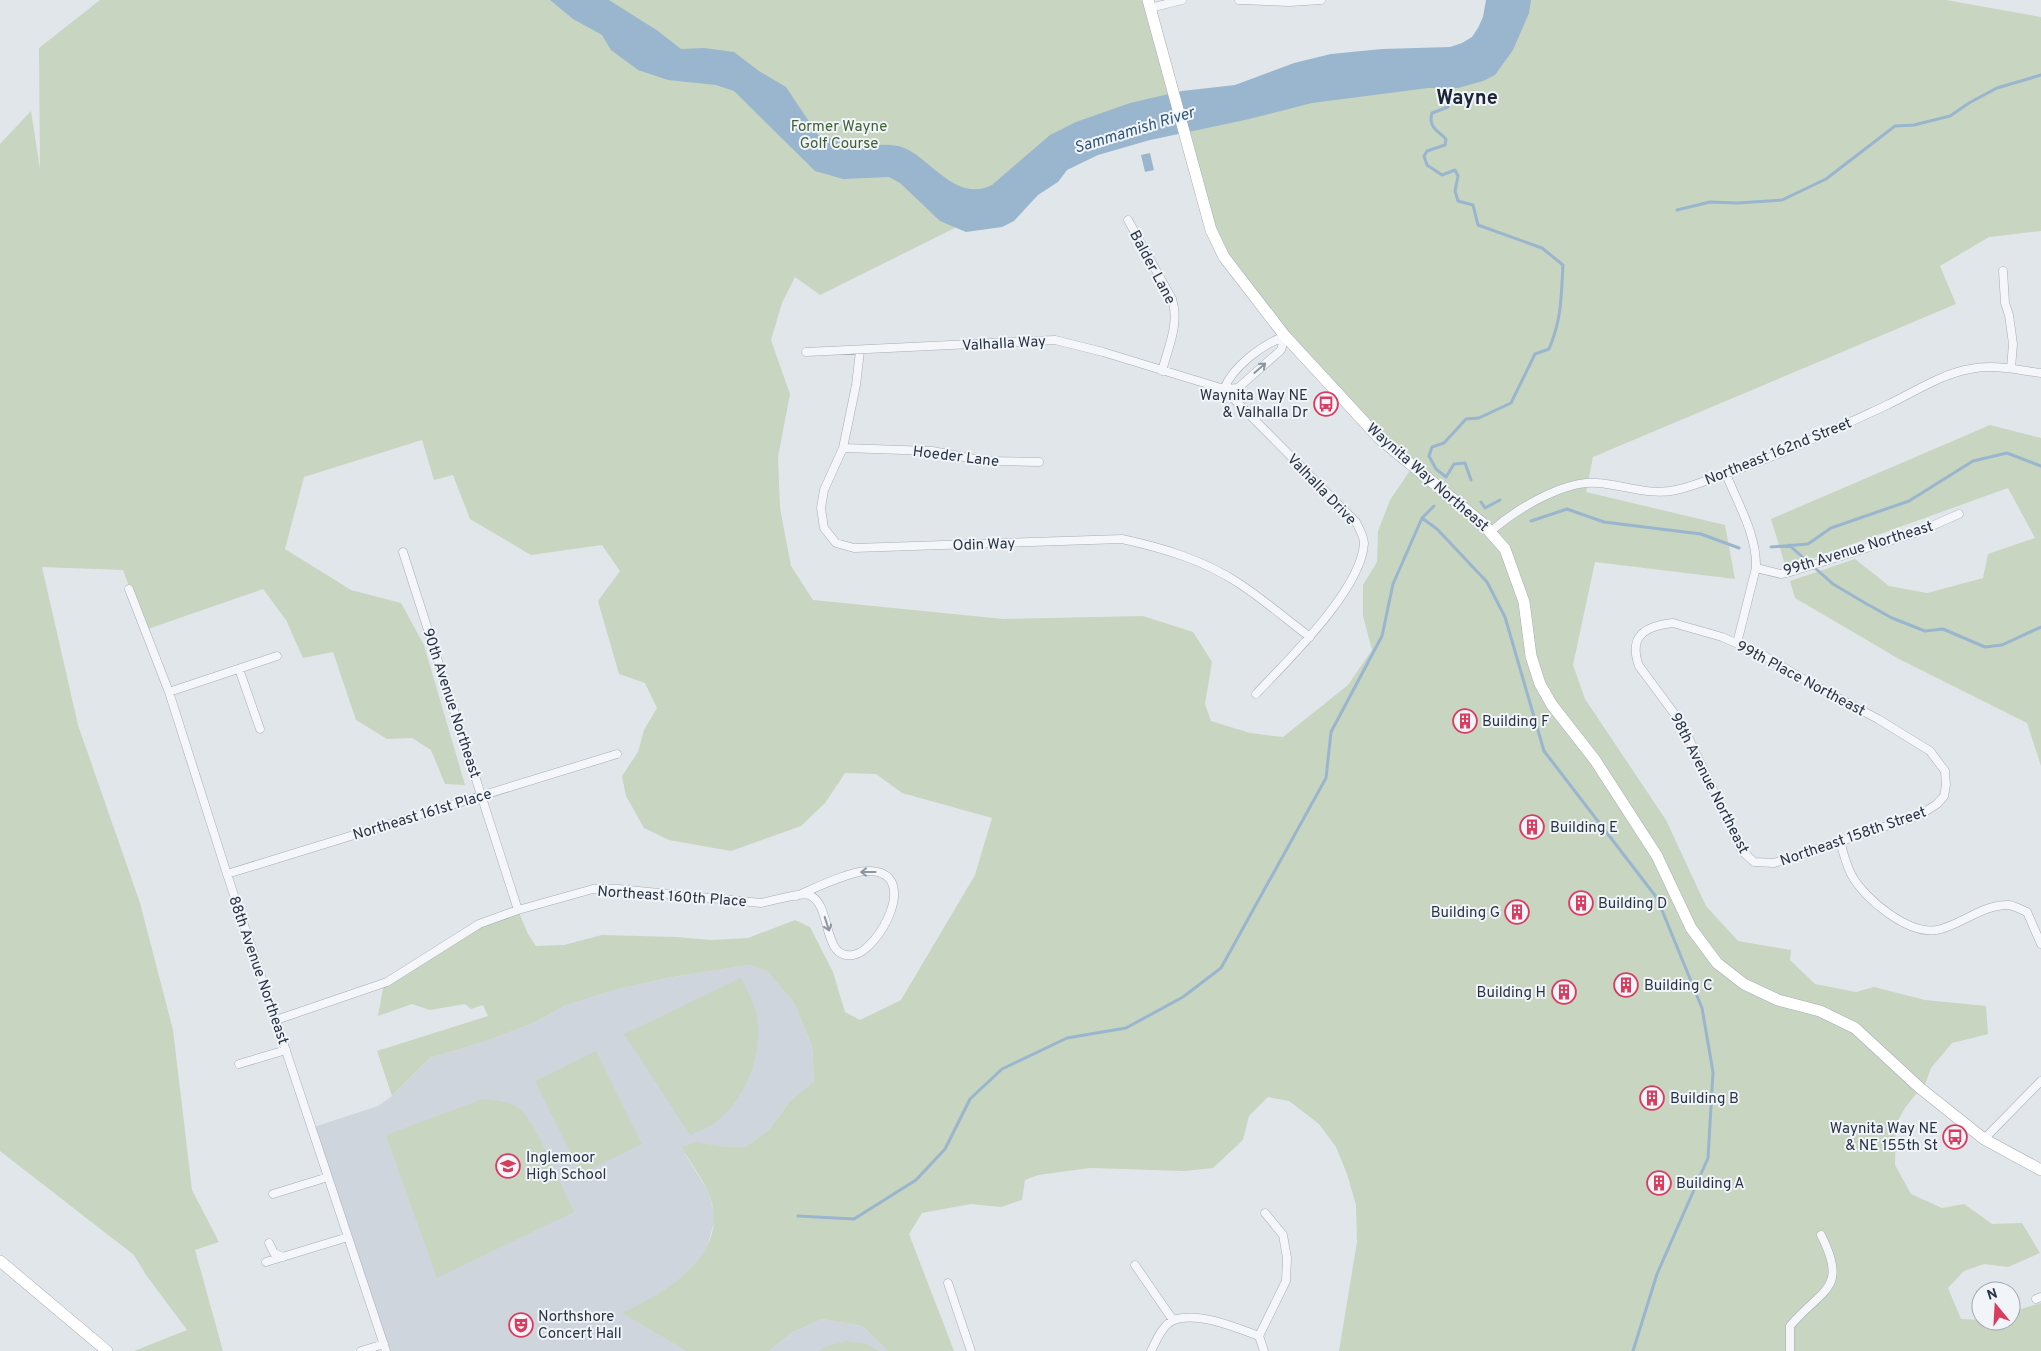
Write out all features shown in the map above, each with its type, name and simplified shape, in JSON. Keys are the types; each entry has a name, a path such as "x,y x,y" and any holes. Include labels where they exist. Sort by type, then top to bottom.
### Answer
{"main road":[{"name":"Waynita Way Northeast","path":"1149,4 1169,83 1211,230 1224,257 1285,336 1380,438 1482,523 1505,549 1516,575 1524,602 1531,656 1540,684 1552,705 1595,760 1657,856 1682,910 1700,942 1717,963 1744,984 1778,1000 1820,1011 1854,1028 1920,1088 1984,1139 2041,1170"},
{"path":"0,1260 107,1351"}],"street":[{"path":"1149,4 1182,0"},
{"path":"1239,0 1289,2 1321,0"},
{"name":"Balder Lane","path":"1128,220 1176,310 1176,321 1162,371"},
{"path":"2003,271 2005,304 2009,315 2013,344 2011,368"},
{"path":"1285,336 1281,350 1238,388 1224,390 1229,377 1269,342 1285,336"},
{"name":"Valhalla Way","path":"806,352 860,351 1054,340 1103,352 1224,390"},
{"name":"Odin Way","path":"860,351 856,385 843,448 824,490 821,508 824,528 836,543 854,548 1122,539 1163,548 1196,561 1238,583 1310,637"},
{"name":"Northeast 162nd Street","path":"1490,532 1521,509 1574,484 1586,482 1600,483 1637,491 1667,492 1726,474 1831,431 1956,372 1982,367 2011,368 2041,373"},
{"name":"Valhalla Drive","path":"1224,390 1356,522 1364,541 1355,576 1310,637 1256,694"},
{"name":"Hoeder Lane","path":"843,448 932,451 986,461 1039,462"},
{"path":"1726,474 1754,543 1756,568 1737,643"},
{"name":"99th Avenue Northeast","path":"1756,568 1781,574 1790,572 1918,532 1959,514"},
{"name":"90th Avenue Northeast","path":"403,552 483,795 518,910"},
{"name":"88th Avenue Northeast","path":"129,589 169,692 227,874 385,1347"},
{"name":"99th Place Northeast","path":"1648,629 1673,623 1737,643 1878,719 1930,752 1941,765"},
{"name":"98th Avenue Northeast","path":"1648,629 1637,639 1635,656 1639,666 1682,724 1742,851 1754,862"},
{"path":"169,692 277,656"},
{"path":"239,669 260,729"},
{"name":"Northeast 161st Place","path":"227,874 617,754"},
{"name":"Northeast 158th Street","path":"1754,862 1774,863 1930,811 1944,796 1946,778 1941,765"},
{"path":"1840,841 1851,873 1857,882 1884,909 1903,924 1919,929 1939,930 1994,907 2010,905 2027,912 2041,944"},
{"name":"Northeast 160th Place","path":"276,1020 387,982 479,924 518,910 593,889 618,889 761,903 796,896 867,871 886,877 891,882 896,896 892,910 869,947 851,955 846,955 836,949 818,902 809,896 796,896"},
{"path":"239,1064 286,1050"},
{"path":"1984,1139 2041,1081"},
{"path":"274,1194 328,1177"},
{"path":"1264,1351 1259,1336 1286,1281 1287,1258 1283,1235 1265,1213"},
{"path":"1790,1351 1790,1326 1804,1309 1823,1295 1834,1276 1830,1252 1821,1235"},
{"path":"266,1262 348,1237"},
{"path":"269,1243 274,1253 285,1257"},
{"path":"1135,1265 1174,1320"},
{"path":"948,1283 971,1351"},
{"path":"1151,1351 1160,1333 1174,1320 1196,1317 1259,1336"},
{"path":"361,1351 385,1347"}],"shaded area":[{"name":"Inglemoor High School","path":"748,965 767,971 794,1003 812,1046 814,1081 790,1101 769,1130 745,1147 696,1143 685,1154 709,1193 715,1218 706,1252 688,1272 658,1296 623,1313 686,1351 386,1351 311,1128 378,1106 392,1096 430,1058 486,1041 531,1024 566,1005 618,989 667,978"},
{"path":"822,1319 862,1326 888,1351 769,1351 791,1333"}],"green space":[{"name":"Former Wayne Golf Course","path":"100,0 1145,0 1181,112 1129,130 989,211 820,295 795,277 782,303 771,340 790,394 778,457 780,508 791,566 813,600 1003,619 1143,616 1193,632 1212,662 1205,704 1211,721 1250,733 1283,737 1348,685 1372,650 1363,616 1363,585 1377,562 1378,531 1390,500 1413,466 1380,438 1224,257 1181,114 1436,61 1497,36 1503,0 1946,0 2041,17 2041,231 1989,237 1940,266 1956,304 1593,457 1586,492 1725,525 1735,579 1595,562 1573,665 1585,699 1666,820 1706,906 1738,941 1791,950 1790,960 1815,984 1856,992 1874,987 1925,1000 1986,1006 1988,1034 1952,1043 1931,1068 1923,1090 1920,1089 1905,1108 1896,1124 1895,1165 1911,1194 1942,1208 1964,1204 1992,1224 2022,1223 2040,1253 2008,1267 1984,1264 1964,1271 1948,1288 1961,1319 1971,1319 1971,1331 2021,1331 2021,1309 2041,1303 2041,1351 1339,1351 1357,1242 1356,1205 1347,1174 1336,1147 1319,1124 1289,1101 1268,1097 1249,1116 1243,1140 1213,1168 1184,1171 1090,1168 1038,1175 1025,1180 1022,1200 1001,1207 971,1204 922,1213 909,1234 954,1351 888,1351 862,1326 822,1319 791,1333 769,1351 686,1351 622,1313 676,1282 704,1252 712,1235 714,1215 709,1194 682,1147 696,1142 718,1146 745,1147 769,1130 790,1101 814,1081 812,1046 794,1003 767,971 748,965 667,978 618,989 566,1005 531,1024 486,1041 430,1058 392,1096 377,1051 488,1016 483,1005 471,1009 465,1004 430,1010 412,1004 378,1016 384,983 479,924 518,910 528,934 536,946 564,945 602,935 711,940 748,938 795,920 810,927 833,972 845,1012 860,1020 901,1000 975,875 992,818 902,793 876,774 845,773 825,803 801,826 731,851 669,840 644,828 626,796 622,776 638,752 644,730 657,708 645,683 619,674 598,601 620,571 602,545 531,555 470,519 453,475 434,480 422,440 304,477 285,549 351,590 401,603 424,645 465,785 445,784 431,750 412,738 387,739 356,720 333,652 303,658 286,620 263,589 145,630 123,570 42,567 78,725 140,903 173,1030 192,1190 219,1242 195,1250 223,1351 134,1351 187,1330 146,1275 134,1255 0,1151 0,144 31,111 40,169 39,48"},
{"path":"1990,425 2041,438 2041,766 2027,723 1899,659 1795,598 1790,581 1855,559 1889,586 1927,593 1983,578 1988,554 2035,538 2008,488 1786,568 1771,519"},
{"path":"741,978 753,1002 757,1017 758,1031 755,1061 744,1088 727,1111 714,1123 690,1135 624,1034"},
{"path":"596,1051 642,1144 581,1174 535,1081"},
{"path":"483,1099 498,1100 511,1104 520,1109 526,1116 541,1141 574,1212 437,1278 386,1135"},
{"path":"847,1341 866,1344 880,1351 818,1351"}],"water":[{"name":"Sammamish River","path":"550,0 609,0 658,31 681,49 704,48 734,52 759,71 786,87 818,135 860,145 899,146 912,152 959,186 980,189 992,185 1050,135 1076,122 1130,103 1182,91 1235,85 1294,63 1331,54 1382,49 1450,47 1472,37 1483,17 1486,0 1531,0 1529,13 1513,50 1495,75 1483,81 1458,88 1428,88 1312,103 1245,120 1150,140 1098,155 1067,170 1058,182 1038,195 1014,221 1002,227 966,232 940,221 900,183 889,177 843,179 815,171 734,91 716,85 668,80 638,70 611,50 602,35 573,19"},
{"path":"1150,153 1154,170 1145,172 1141,155"}],"waterway":[{"path":"1677,210 1710,202 1737,203 1782,200 1826,179 1895,126 1914,125 1950,116 1997,88 2041,75"},
{"path":"1448,86 1451,98 1448,107 1432,113 1431,118 1434,128 1446,139 1445,145 1427,151 1424,156 1427,165 1442,175 1455,170 1458,176 1455,191 1458,201 1473,205 1478,225 1542,248 1563,265 1560,308 1549,349 1535,354 1511,403 1479,418 1466,419 1444,443 1432,447 1429,456 1436,469 1446,477 1454,464 1465,463 1471,480"},
{"path":"1771,547 1808,544 1831,528 1909,501 1973,461 2007,453 2041,466"},
{"path":"1481,502 1485,508 1500,500"},
{"path":"798,1216 854,1219 916,1180 945,1149 970,1099 1002,1069 1067,1038 1126,1028 1183,997 1221,968 1326,778 1331,732 1382,636 1393,584 1422,518 1434,506"},
{"path":"1531,521 1567,509 1604,522 1701,534 1739,548"},
{"path":"1422,518 1437,529 1487,582 1505,617 1544,751 1657,898 1702,1008 1713,1072 1708,1158 1657,1274 1633,1351"},
{"path":"1789,545 1833,584 1892,618 1925,631 1943,629 1985,647 2002,645 2041,627"}],"place":[{"name":"Waynita Way NE & Valhalla Dr","path":"1326,404"},
{"name":"Building F","path":"1465,721"},
{"name":"Building E","path":"1532,827"},
{"name":"Building D","path":"1581,903"},
{"name":"Building G","path":"1517,912"},
{"name":"Building C","path":"1626,985"},
{"name":"Building H","path":"1564,992"},
{"name":"Building B","path":"1652,1098"},
{"name":"Waynita Way NE & NE 155th St","path":"1955,1137"},
{"name":"Inglemoor High School","path":"508,1166"},
{"name":"Building A","path":"1659,1183"},
{"name":"Northshore Concert Hall","path":"521,1325"}],"district":[{"name":"Wayne","path":"1467,97"}]}
